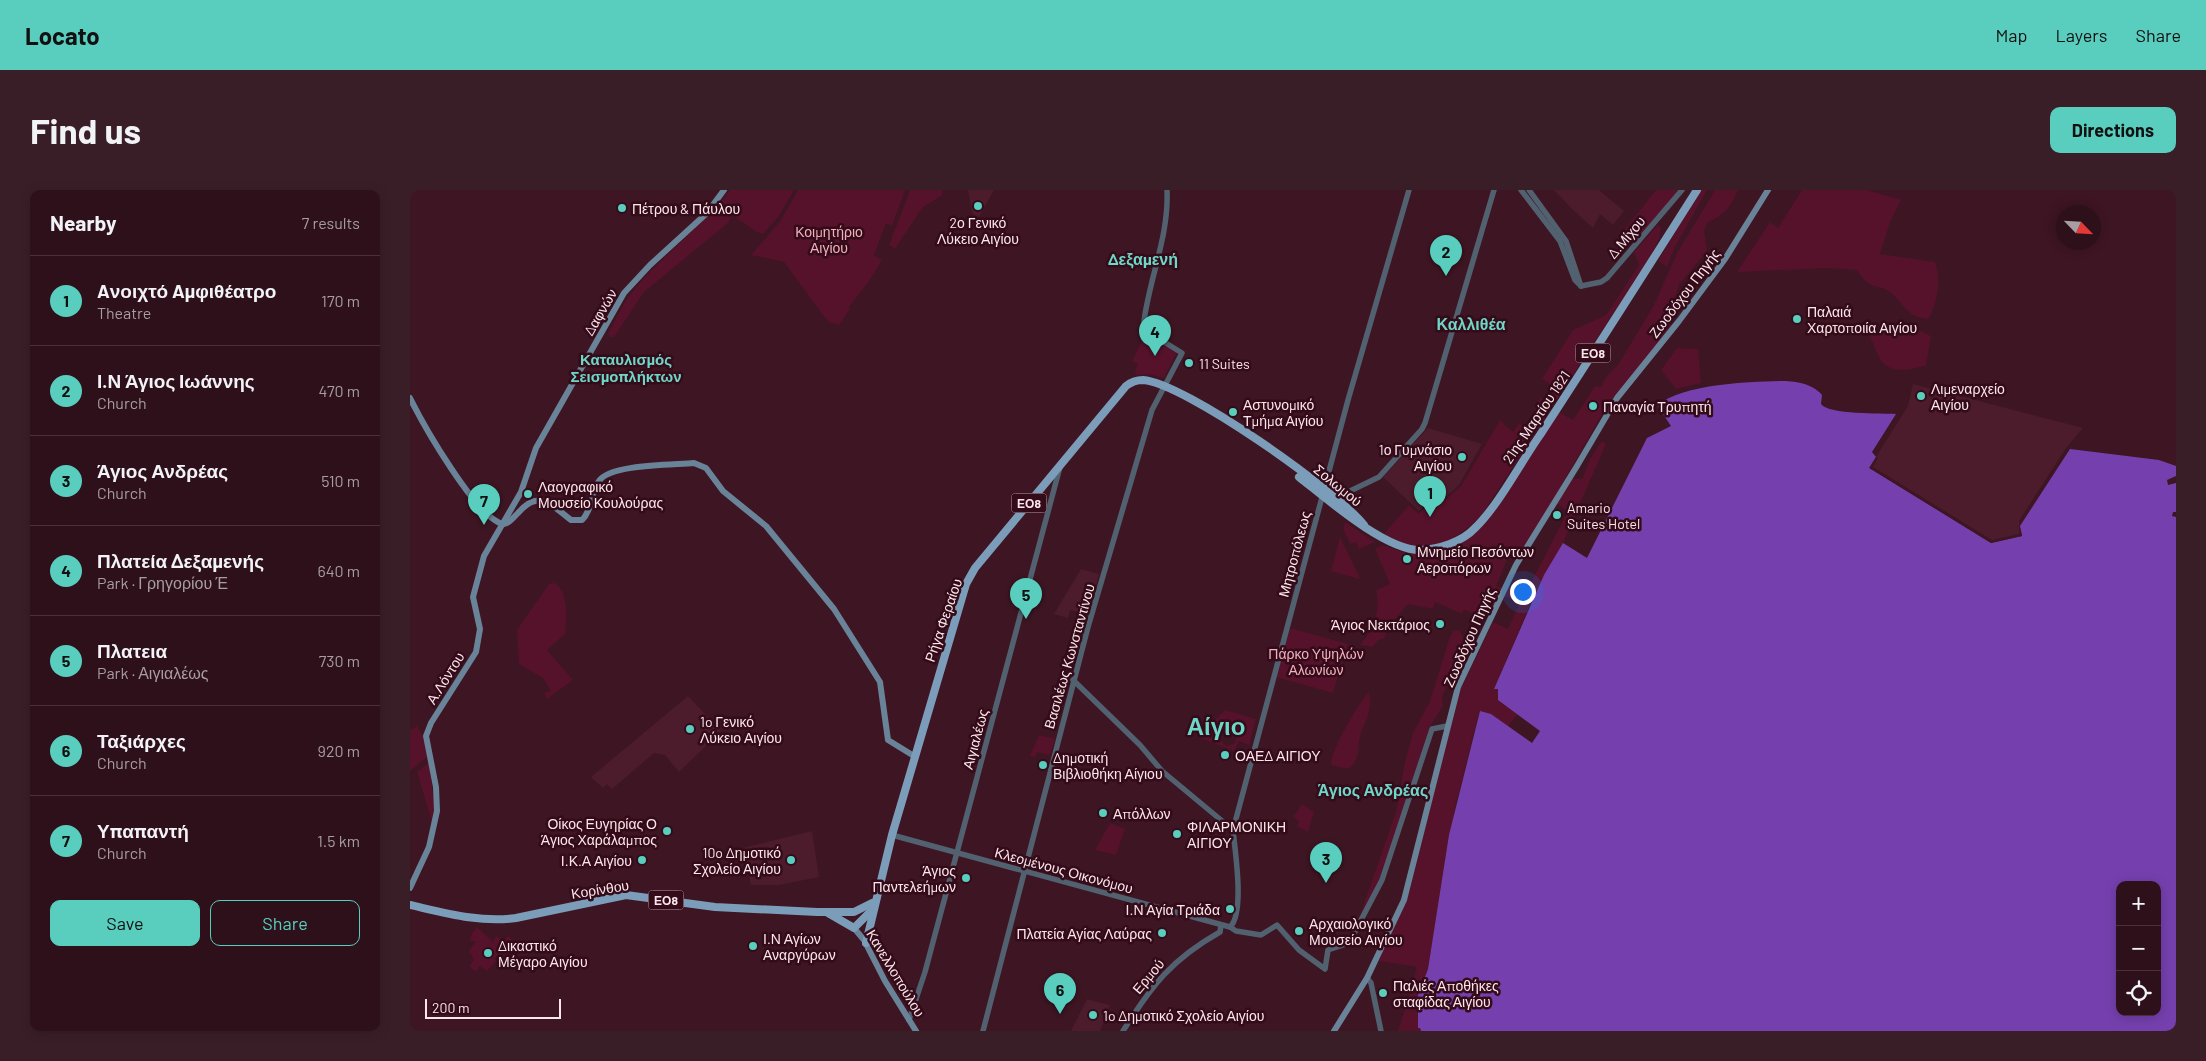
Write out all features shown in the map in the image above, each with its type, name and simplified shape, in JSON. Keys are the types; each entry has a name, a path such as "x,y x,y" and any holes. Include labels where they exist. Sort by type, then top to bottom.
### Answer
{"main road":[{"name":"Δαφνών","path":"503,524 521,492 536,448 624,293 653,262 707,213 724,190"},
{"name":"21ης Μαρτίου 1821","path":"1364,525 1392,543 1414,549 1446,545 1475,528 1558,407 1696,190"},
{"name":"Ζωοδόχου Πηγής","path":"1334,1031 1367,978 1404,900 1458,687 1527,544 1578,466 1617,398 1679,321 1725,259 1768,190"},
{"name":"Σολωμού","path":"1124,387 1140,380 1164,387 1168,392 1268,451 1364,525"},
{"name":"Ρήγα Φεραίου","path":"865,941 914,756 966,584 975,568 1124,387"},
{"path":"410,398 424,425 460,479 481,507 497,522 503,524 508,523 527,504 538,500 552,504 571,520 580,520 586,516 599,480 613,471 694,463 701,464 712,473 723,491 766,526 834,609 880,682 888,740 914,756"},
{"path":"1322,509 1339,506"},
{"name":"Α.Λόντου","path":"410,888 429,848 436,815 436,786 426,736 476,652 480,629 474,592 484,556 503,524"},
{"name":"Κορίνθου","path":"410,905 470,918 508,920 630,895 715,907 836,911"},
{"name":"ΕΟ8","path":"836,911 859,911 874,902"},
{"name":"ΕΟ8","path":"854,925 874,902"},
{"path":"836,911 854,925"},
{"name":"Κορίνθου","path":"826,912 854,925"},
{"name":"Κανελλοπούλου","path":"854,925 916,1031"}],"street":[{"name":"Βασιλέως Κωνσταντίνου","path":"983,1031 1074,680 1152,410 1182,353 1146,330 1144,321 1167,219 1166,190"},
{"name":"Μητροπόλεως","path":"1230,927 1235,921 1239,891 1233,830 1410,190"},
{"path":"1339,506 1346,493 1379,477 1425,423 1494,190"},
{"path":"1521,190 1560,240 1575,280 1581,286"},
{"path":"1529,190 1566,241 1581,286"},
{"name":"Δ.Μίχου","path":"1581,286 1601,282 1607,278 1682,190"},
{"name":"Αιγιαλέως","path":"909,1020 925,972 1060,464"},
{"path":"1074,680 1140,745 1162,771 1233,830"},
{"path":"1230,927 1236,931 1261,935 1277,925 1299,950 1323,969 1327,966 1328,950 1349,943 1382,880 1432,729 1447,726"},
{"name":"Κλεομένους Οικονόμου","path":"892,835 1230,927"},
{"name":"Ερμού","path":"1123,1031 1164,972 1203,941 1220,932 1221,925"},
{"path":"1367,978 1371,983 1381,1031"}],"shaded area":[{"name":"2ο Γενικό Λύκειο Αιγίου","path":"968,190 994,190 976,222 972,211"},
{"path":"1554,190 1599,190 1624,211 1613,225 1600,214 1593,228"},
{"path":"1780,381 1808,385 1822,395 1821,404 1826,408 1844,412 1896,414 1872,452 1876,457 1870,468 1991,543 2022,536 2020,526 2070,449 2159,460 2176,466 2176,476 2167,480 2168,485 2176,483 2176,512 2173,512 2172,516 2176,517 2176,1031 1421,1031 1418,1028 1418,995 1428,969 1449,835 1480,711 1491,714 1532,743 1540,731 1498,700 1498,689 1494,689 1544,575 1563,543 1587,558 1647,438 1671,426 1657,405 1669,398 1699,388 1733,383"},
{"path":"1913,384 2083,428 2066,448 2019,521 2022,536 1991,543 1869,468 1908,406"},
{"path":"1428,428 1482,444 1459,485 1443,499 1429,501 1419,511 1383,477"},
{"path":"1081,569 1099,574 1091,604 1082,602 1079,612 1070,610 1068,618 1054,614"},
{"path":"688,696 721,731 679,772 665,755 654,753 612,789 607,784 603,788 591,777"},
{"path":"812,831 819,877 779,885 751,885 743,848"},
{"name":"1o Δημοτικό Σχολείο Αιγίου","path":"1087,999 1110,1005 1100,1031 1071,1031"}],"green space":[{"path":"730,190 794,190 778,217 763,234 732,215 728,223 644,292 614,337 611,337 608,334 611,328 636,287 708,216"},
{"name":"Κοιμητήριο Αιγίου","path":"798,190 905,190 892,226 886,223 874,255 882,260 870,280 849,307 850,309 839,325 829,322 784,262 751,255 781,220"},
{"path":"910,190 942,190 942,195 922,208 895,249 889,245"},
{"path":"1656,190 1679,190 1635,241 1629,240 1621,234"},
{"path":"1701,190 1707,190 1675,247 1667,267 1658,261"},
{"path":"1715,190 1738,190 1726,210 1708,222 1704,231 1707,251 1679,285 1667,323 1672,325 1605,409 1516,565 1515,557 1509,555 1496,586 1503,588 1495,605 1489,602 1482,616 1464,610 1462,614 1435,602 1433,609 1408,604 1395,619 1384,638 1377,641 1373,647 1360,645 1373,626 1377,613 1376,590 1390,584 1375,549 1383,545 1402,552 1421,553 1474,532 1559,412 1573,420 1595,386 1601,387 1605,378 1618,365 1654,305 1677,253"},
{"path":"1802,190 1867,190 1901,200 1890,222 1880,254 1935,262 1938,291 1929,319 1920,318 1909,312 1892,294 1884,288 1875,287 1869,283 1857,270 1827,268 1737,272 1770,222 1778,228"},
{"path":"1658,225 1661,227 1660,236 1652,254 1481,516 1466,530 1448,540 1429,547 1408,546 1383,535 1409,505 1419,514 1429,503 1444,501 1461,486 1500,420 1513,432 1519,423 1527,428 1540,398 1545,401 1553,386 1542,379 1573,330 1606,315 1639,265 1634,252"},
{"path":"1874,328 1921,331 1931,336 1926,365 1901,370 1884,364 1870,337"},
{"path":"1145,335 1177,352 1164,378 1148,374 1136,375 1135,371 1138,364 1132,361"},
{"path":"1677,348 1698,349 1701,383 1676,389 1661,370"},
{"path":"1602,441 1606,444 1563,543 1532,600 1494,689 1498,689 1504,704 1518,714 1508,726 1491,714 1479,712 1455,808 1428,969 1418,995 1418,1028 1420,1028 1420,1031 1398,1031 1410,992 1413,993 1417,982 1413,981 1417,967 1379,961 1410,890 1458,695 1493,622 1508,629 1520,603 1504,596 1508,587 1525,594 1568,511 1556,503 1572,479 1582,479 1590,459"},
{"path":"1345,522 1375,542 1359,549 1356,542 1350,544 1343,529"},
{"path":"1340,537 1360,578 1359,579 1331,571"},
{"path":"555,583 560,587 565,599 566,628 565,634 547,650 573,680 547,699 544,693 551,691 543,678 519,664 517,630 549,584"},
{"name":"Πάρκο Υψηλών Αλωνίων","path":"1290,628 1348,644 1333,693 1276,677"},
{"path":"1460,630 1465,643 1442,697 1443,706 1429,728 1380,879 1361,919 1359,918 1396,812 1405,762 1413,733 1430,701 1450,636 1454,631"},
{"path":"1369,692 1369,712 1360,735 1355,761 1347,769 1331,765 1340,738 1352,716"},
{"path":"1225,710 1256,719 1249,745 1239,741 1234,751 1198,737","holes":["1230,721 1236,724 1238,734 1234,744 1226,746 1219,739 1223,724 1226,726"]},
{"path":"417,726 423,736 428,756 410,771 410,730"},
{"path":"1039,735 1055,739 1050,755 1037,752 1035,757 1030,756"},
{"path":"429,762 435,811 432,822 417,772"},
{"path":"1302,804 1314,812 1308,832 1297,826 1299,821 1293,817"},
{"path":"1110,823 1125,829 1116,855 1095,850"},
{"name":"Δικαστικό Μέγαρο Αιγίου","path":"477,927 494,943 493,940 497,936 503,941 508,936 513,940 499,957 497,956 494,959 496,961 487,971 480,966 476,972 469,966 474,960 469,951 476,941 470,941 472,933"}],"pier":[{"path":"1876,457 1878,458 1873,467 1992,540 2019,534 2019,523 2022,536 1991,543 1869,468"}],"place":[{"name":"2ο Γενικό Λύκειο Αιγίου","path":"978,206"},
{"name":"Πέτρου & Πάυλου","path":"622,208"},
{"name":"Ι.Ν Άγιος Ιωάννης","path":"1446,276"},
{"name":"Παλαιά Χαρτοποιία Αιγίου","path":"1797,319"},
{"name":"Πλατεία Δεξαμενής","path":"1155,356"},
{"name":"11 Suites","path":"1189,363"},
{"name":"Λιμεναρχείο Αιγίου","path":"1921,396"},
{"name":"Παναγία Τρυπητή","path":"1593,406"},
{"name":"Αστυνομικό Τμήμα Αιγίου","path":"1233,412"},
{"name":"1ο Γυμνάσιο Αιγίου","path":"1462,457"},
{"name":"Λαογραφικό Μουσείο Κουλούρας","path":"528,494"},
{"name":"Amario Suites Hotel","path":"1557,515"},
{"name":"Aνοιχτό Aμφιθέατρο","path":"1430,517"},
{"name":"Υπαπαντή","path":"484,525"},
{"name":"Μνημείο Πεσόντων Αεροπόρων","path":"1407,559"},
{"name":"Πλατεια","path":"1026,619"},
{"name":"Άγιος Νεκτάριος","path":"1440,624"},
{"name":"1o Γενικό Λύκειο Αιγίου","path":"690,729"},
{"name":"ΟΑΕΔ ΑΙΓΙΟΥ","path":"1225,755"},
{"name":"Δημοτική Βιβλιοθήκη Αίγιου","path":"1043,765"},
{"name":"Απόλλων","path":"1103,813"},
{"name":"Οίκος Ευγηρίας Ο Άγιος Χαράλαμπος","path":"667,831"},
{"name":"ΦΙΛΑΡΜΟΝΙΚΗ ΑΙΓΙΟΥ","path":"1177,834"},
{"name":"Ι.Κ.Α Αιγίου","path":"642,860"},
{"name":"10o Δημοτικό Σχολείο Αιγίου","path":"791,860"},
{"name":"Άγιος Παντελεήμων","path":"966,878"},
{"name":"Άγιος Ανδρέας","path":"1326,883"},
{"name":"Ι.Ν Αγία Τριάδα","path":"1230,909"},
{"name":"Αρχαιολογικό Μουσείο Αιγίου","path":"1299,931"},
{"name":"Πλατεία Αγίας Λαύρας","path":"1162,933"},
{"name":"Ι.Ν Αγίων Αναργύρων","path":"753,946"},
{"name":"Δικαστικό Μέγαρο Αιγίου","path":"488,953"},
{"name":"Παλιές Αποθήκες σταφίδας Αιγίου","path":"1383,993"},
{"name":"Ταξιάρχες","path":"1060,1014"},
{"name":"1o Δημοτικό Σχολείο Αιγίου","path":"1093,1015"}],"district":[{"name":"Δεξαμενή","path":"1143,258"},
{"name":"Καλλιθέα","path":"1471,323"},
{"name":"Καταυλισμός Σεισμοπλήκτων","path":"626,368"},
{"name":"Αίγιο","path":"1216,725"},
{"name":"Άγιος Ανδρέας","path":"1373,789"}]}
